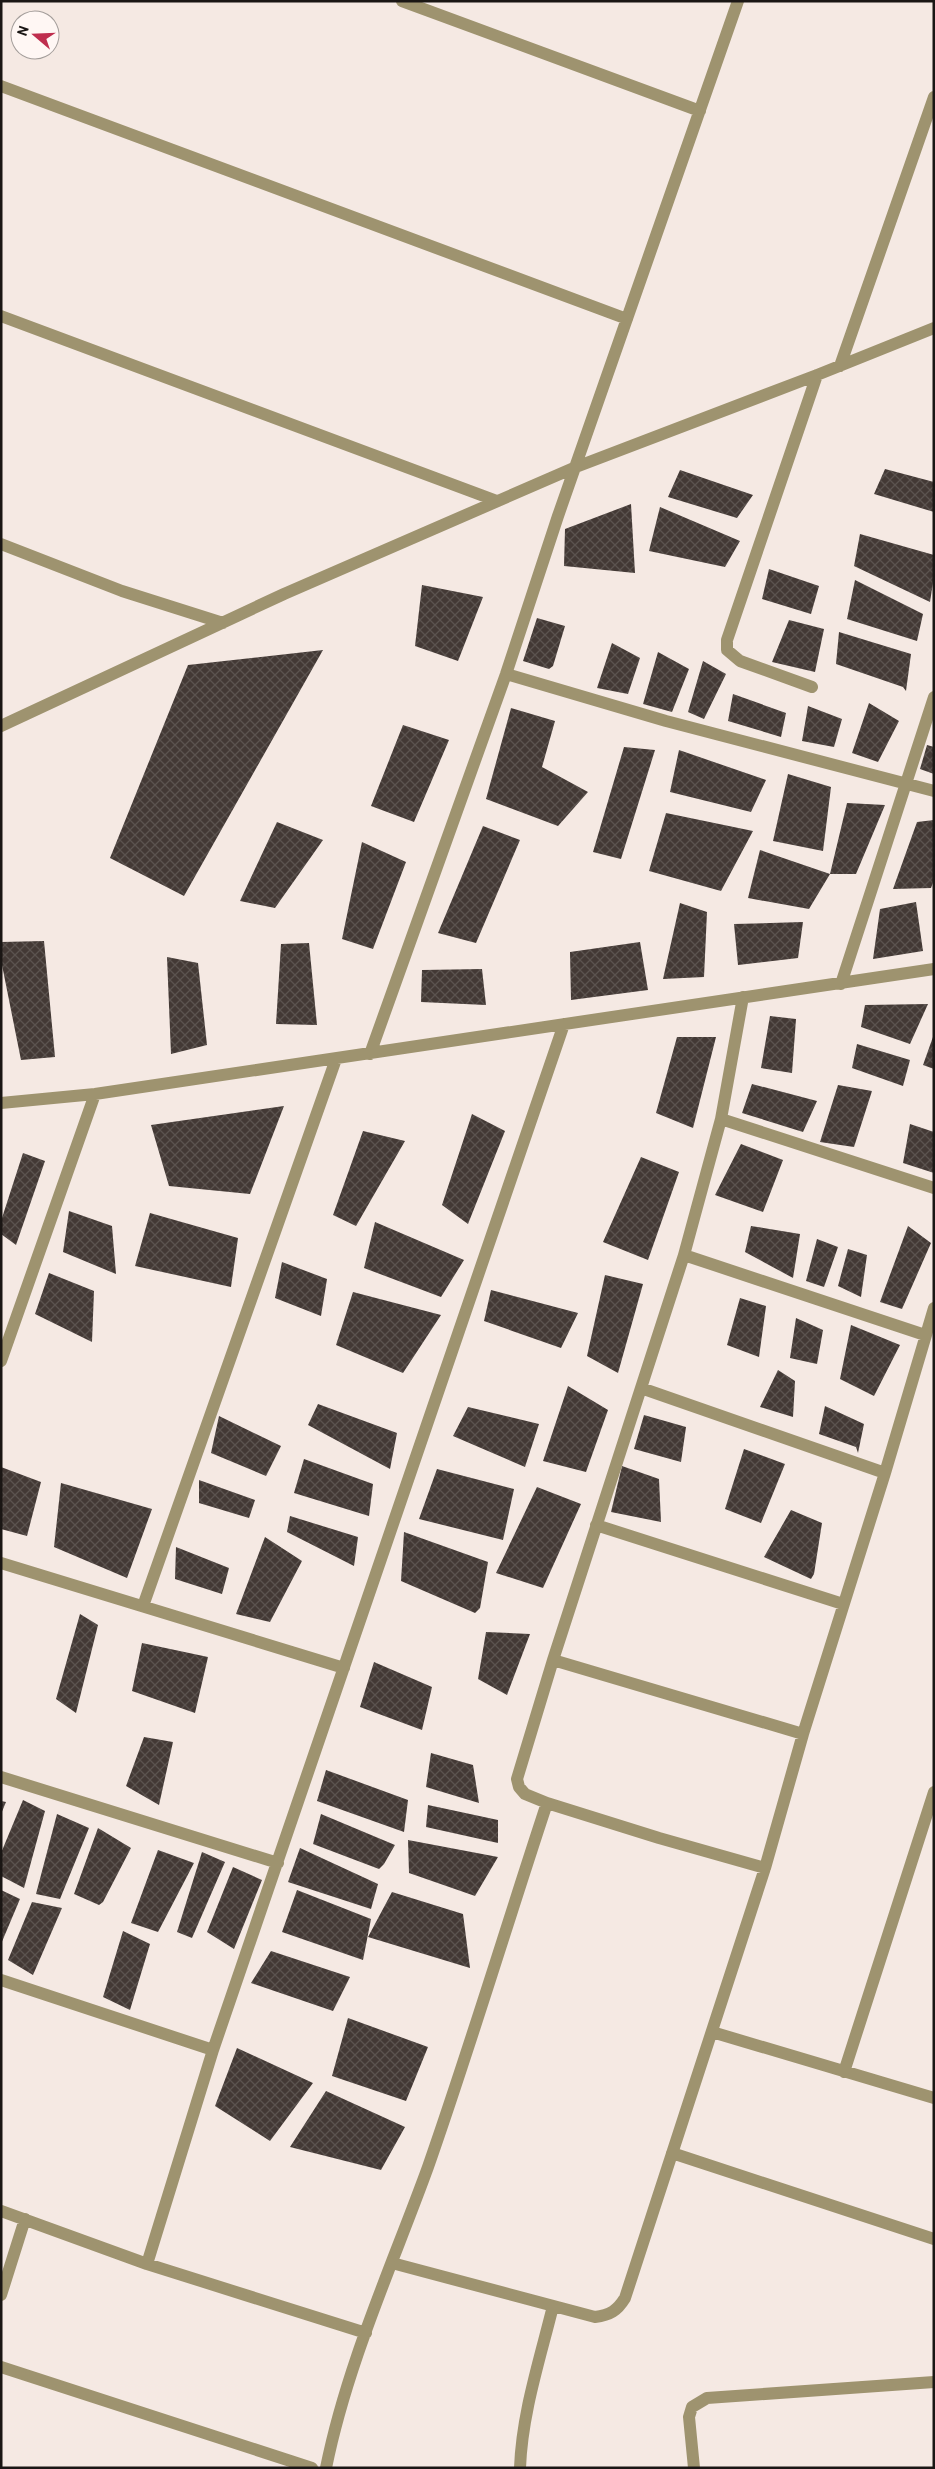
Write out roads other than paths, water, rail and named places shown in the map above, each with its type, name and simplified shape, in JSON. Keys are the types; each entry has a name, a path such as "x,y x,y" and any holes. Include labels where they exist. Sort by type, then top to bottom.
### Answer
{"street":[{"path":"402,1 700,111"},
{"path":"370,1054 506,674 738,1"},
{"path":"1,86 627,319"},
{"path":"840,366 934,97"},
{"path":"1,316 497,502"},
{"path":"1,726 284,594 576,467 934,328"},
{"path":"812,687 740,661 727,650 727,640 817,375"},
{"path":"1,544 122,591 223,623"},
{"path":"506,674 666,722 934,791"},
{"path":"841,984 934,697"},
{"path":"1,1104 95,1094 934,969"},
{"path":"744,997 722,1120 684,1255 596,1525 517,1779 519,1787 525,1794 547,1803 659,1838 765,1868"},
{"path":"147,2264 213,2050 564,1024"},
{"path":"143,1606 336,1059"},
{"path":"1,1361 95,1094"},
{"path":"722,1120 934,1188"},
{"path":"684,1255 926,1335"},
{"path":"392,2263 595,2317 608,2315 618,2308 625,2298 765,1868 803,1734 886,1473 934,1308"},
{"path":"641,1388 886,1473"},
{"path":"596,1525 843,1604"},
{"path":"1,1563 344,1668"},
{"path":"553,1660 803,1734"},
{"path":"1,1777 278,1863"},
{"path":"844,2072 934,1792"},
{"path":"326,2468 339,2412 428,2166 547,1803"},
{"path":"1,1980 213,2050"},
{"path":"712,2032 934,2098"},
{"path":"672,2153 934,2239"},
{"path":"1,2211 147,2264 366,2333"},
{"path":"1,2295 24,2219"},
{"path":"520,2468 520,2450 531,2395 553,2306"},
{"path":"1,2367 312,2468"},
{"path":"694,2468 689,2417 692,2407 707,2398 934,2382"}]}
